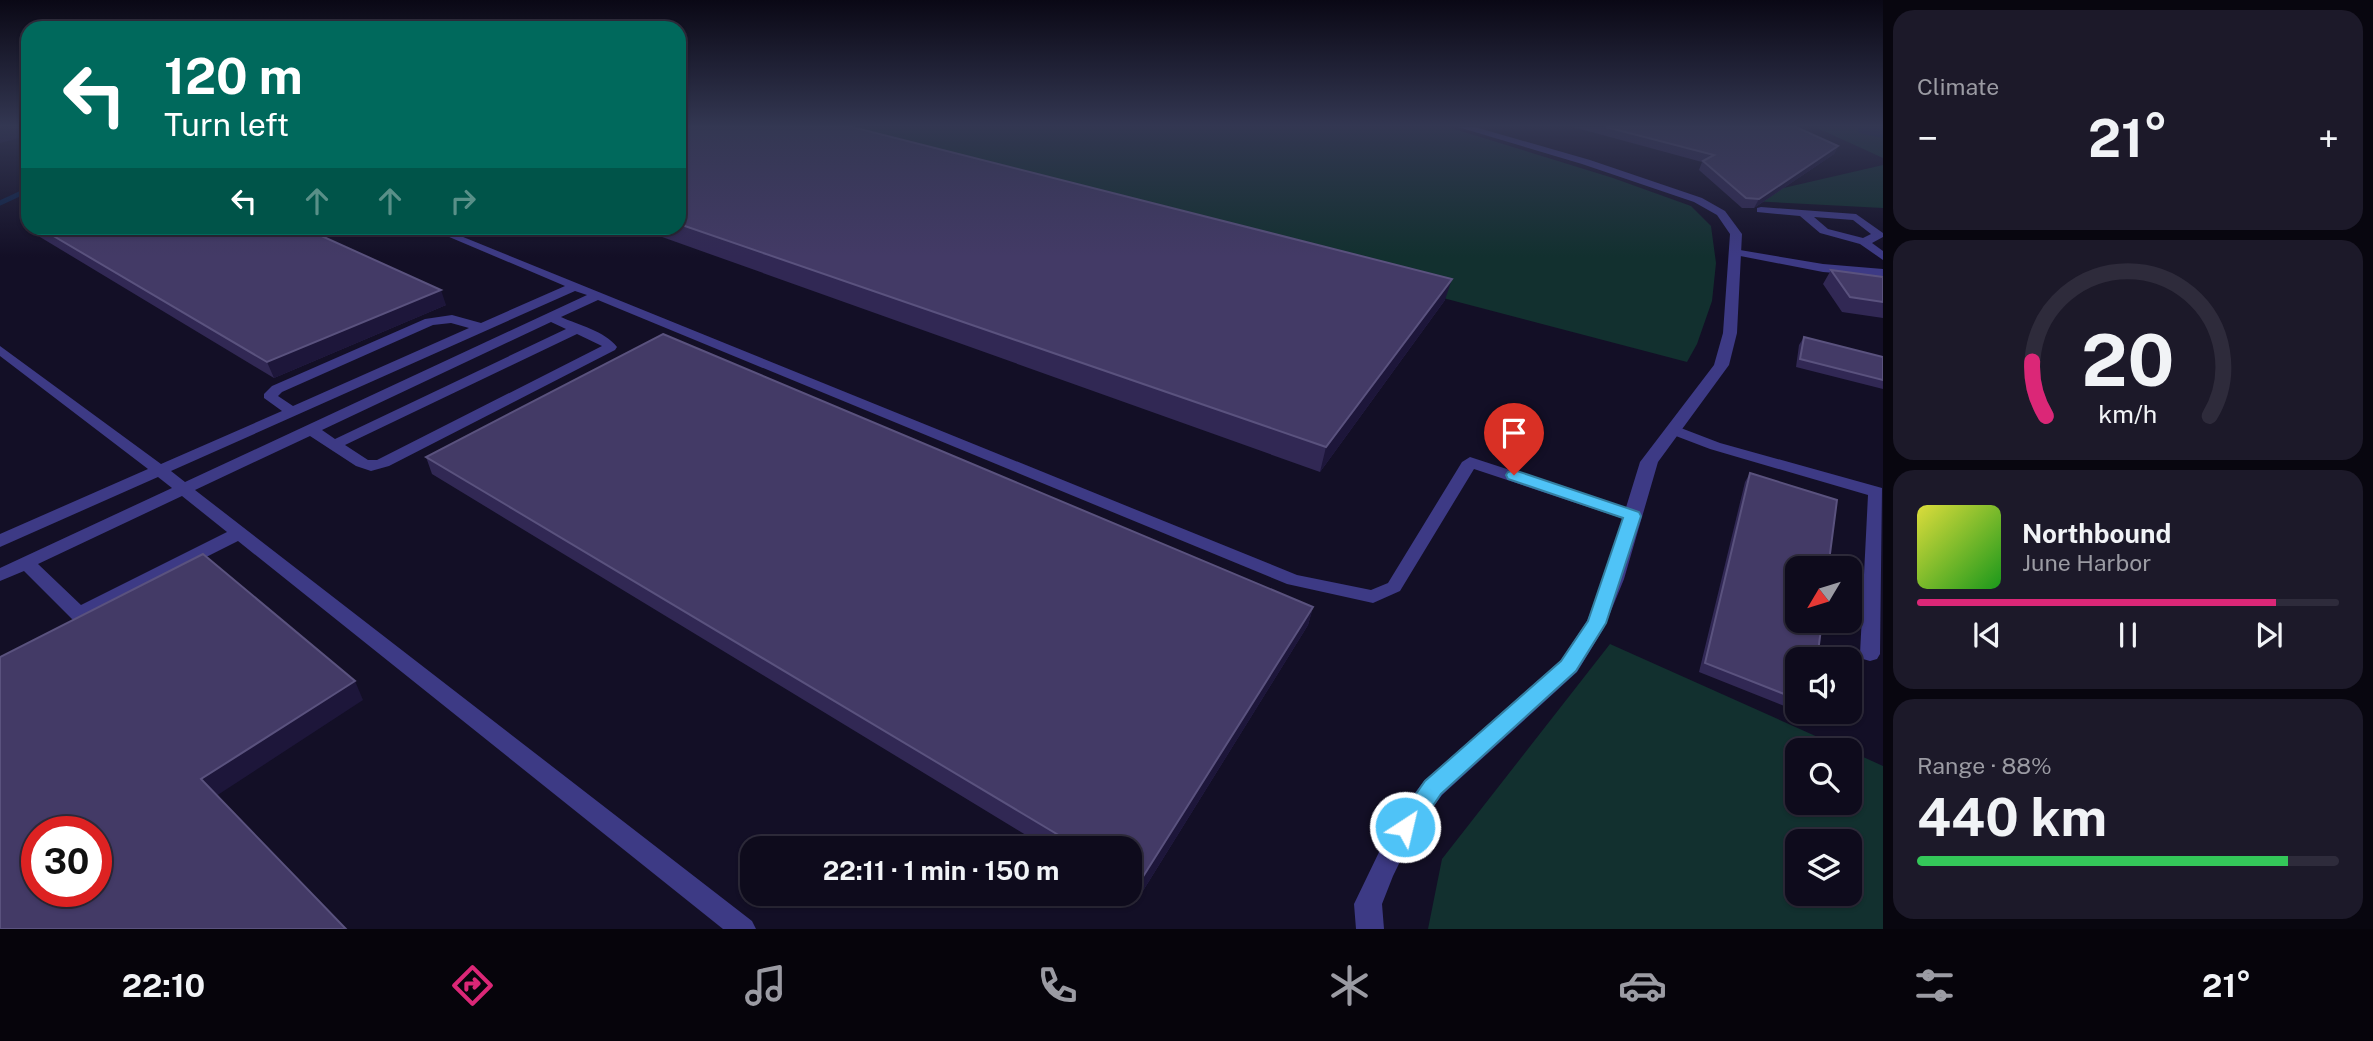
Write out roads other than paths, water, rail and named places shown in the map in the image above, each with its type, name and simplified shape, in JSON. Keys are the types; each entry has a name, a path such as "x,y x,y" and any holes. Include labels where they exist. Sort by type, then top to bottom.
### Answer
{"street":[{"path":"1370,929 1368,904 1381,873 1405,827 1433,788 1569,666 1597,623 1649,462 1721,365 1730,333 1736,234 1731,223 1721,213 1698,200 1611,170"}],"lane":[{"path":"1761,210 1856,217 1879,235 1864,242"},
{"path":"1803,213 1824,231 1864,242 1883,257"},
{"path":"450,235 1293,580 1373,597 1394,587 1470,461 1633,516"},
{"path":"1734,251 1823,268 1883,273"},
{"path":"0,541 576,286"},
{"path":"0,575 598,295"},
{"path":"311,430 362,463 371,466 383,463 610,347 579,328 552,317"},
{"path":"292,411 271,398 271,394 277,389 442,318 482,328"},
{"path":"334,446 579,328"},
{"path":"0,350 159,470 743,929"},
{"path":"1673,429 1715,446 1876,492 1870,654"},
{"path":"26,563 79,614 238,534"}],"waterway":[{"path":"0,203 21,193"}]}
